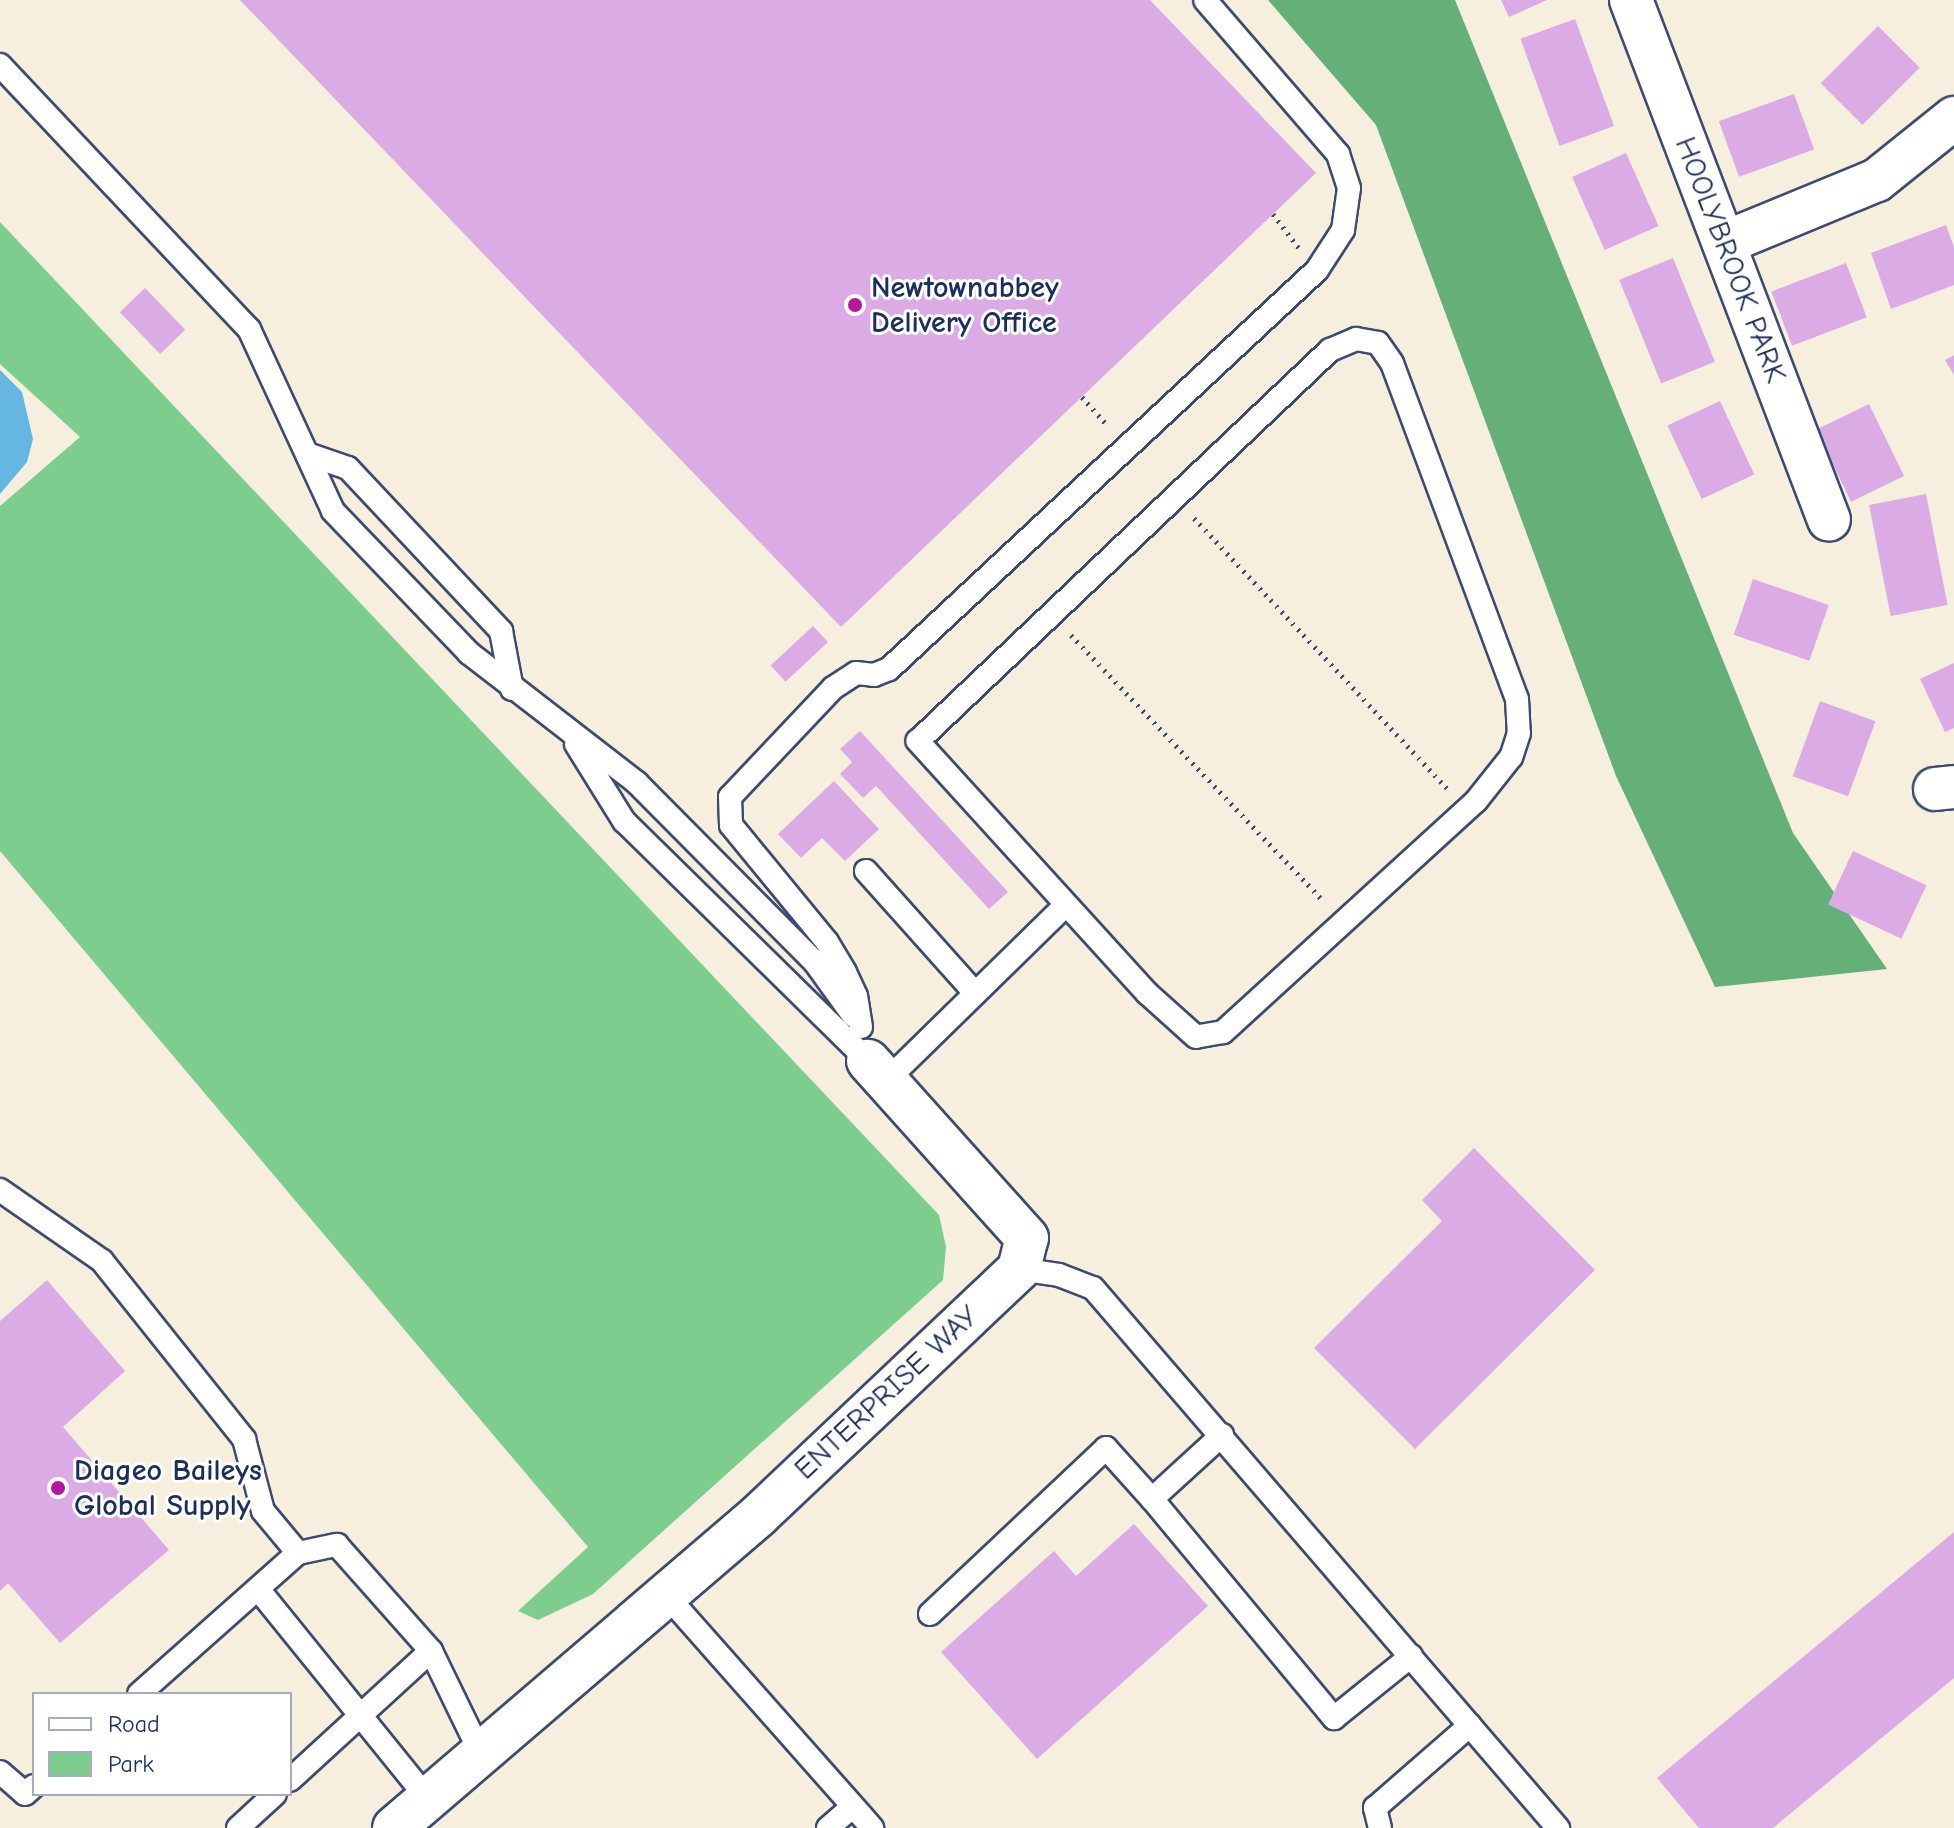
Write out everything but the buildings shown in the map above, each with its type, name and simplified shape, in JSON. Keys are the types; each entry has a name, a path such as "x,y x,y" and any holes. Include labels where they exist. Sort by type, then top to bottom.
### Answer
{"street":[{"name":"HOOLYBROOK PARK","path":"1631,0 1829,520"},
{"path":"1724,243 1877,180 1948,134"},
{"path":"872,1056 1027,1238 1019,1269"},
{"name":"ENTERPRISE WAY","path":"394,1828 667,1596 1019,1269"}],"lane":[{"path":"872,1056 856,996 845,972 827,942 731,825 730,797 833,688 856,673 874,675 889,669 1317,270 1333,250 1350,210 1338,154 1205,0"},
{"path":"0,65 249,329 333,511 469,653 571,737 637,783 814,961 872,1056"},
{"path":"1356,339 1378,343 1392,363 1517,699 1519,733 1511,757 1467,809 1223,1032 1196,1037 1178,1026 1065,906 918,741 1051,614 1330,350 1356,339"},
{"path":"307,454 348,468 501,631 512,689"},
{"path":"571,737 624,821 721,917 872,1056"},
{"path":"866,871 975,993"},
{"path":"872,1056 975,993 1065,906"},
{"path":"0,1190 102,1261 244,1439 263,1511 298,1553"},
{"path":"1019,1269 1059,1275 1093,1288 1558,1828"},
{"path":"1152,1499 1222,1435"},
{"path":"930,1614 1106,1448 1334,1718 1411,1656"},
{"path":"141,1692 298,1553 337,1545 431,1651 480,1752"},
{"path":"258,1589 427,1798"},
{"path":"667,1596 872,1828"},
{"path":"292,1778 431,1651"},
{"path":"1380,1828 1375,1808 1470,1725"},
{"path":"0,1772 25,1794 32,1788"},
{"path":"238,1828 273,1796"},
{"path":"828,1828 852,1807"}],"path":[{"path":"1082,397 1126,446"},
{"path":"1175,498 1467,809"},
{"path":"1051,614 1343,922"}],"green space":[{"path":"1268,0 1455,0 1793,833 1887,969 1715,987 1616,776 1376,125"},
{"path":"0,222 939,1215 946,1247 943,1280 593,1594 538,1620 518,1611 588,1547 0,851 0,506 80,437 0,364"}],"water":[{"path":"0,370 22,392 33,439 27,462 0,494"}],"place":[{"name":"Newtownabbey Delivery Office","path":"855,305"},
{"name":"Diageo Baileys Global Supply","path":"58,1488"}]}
